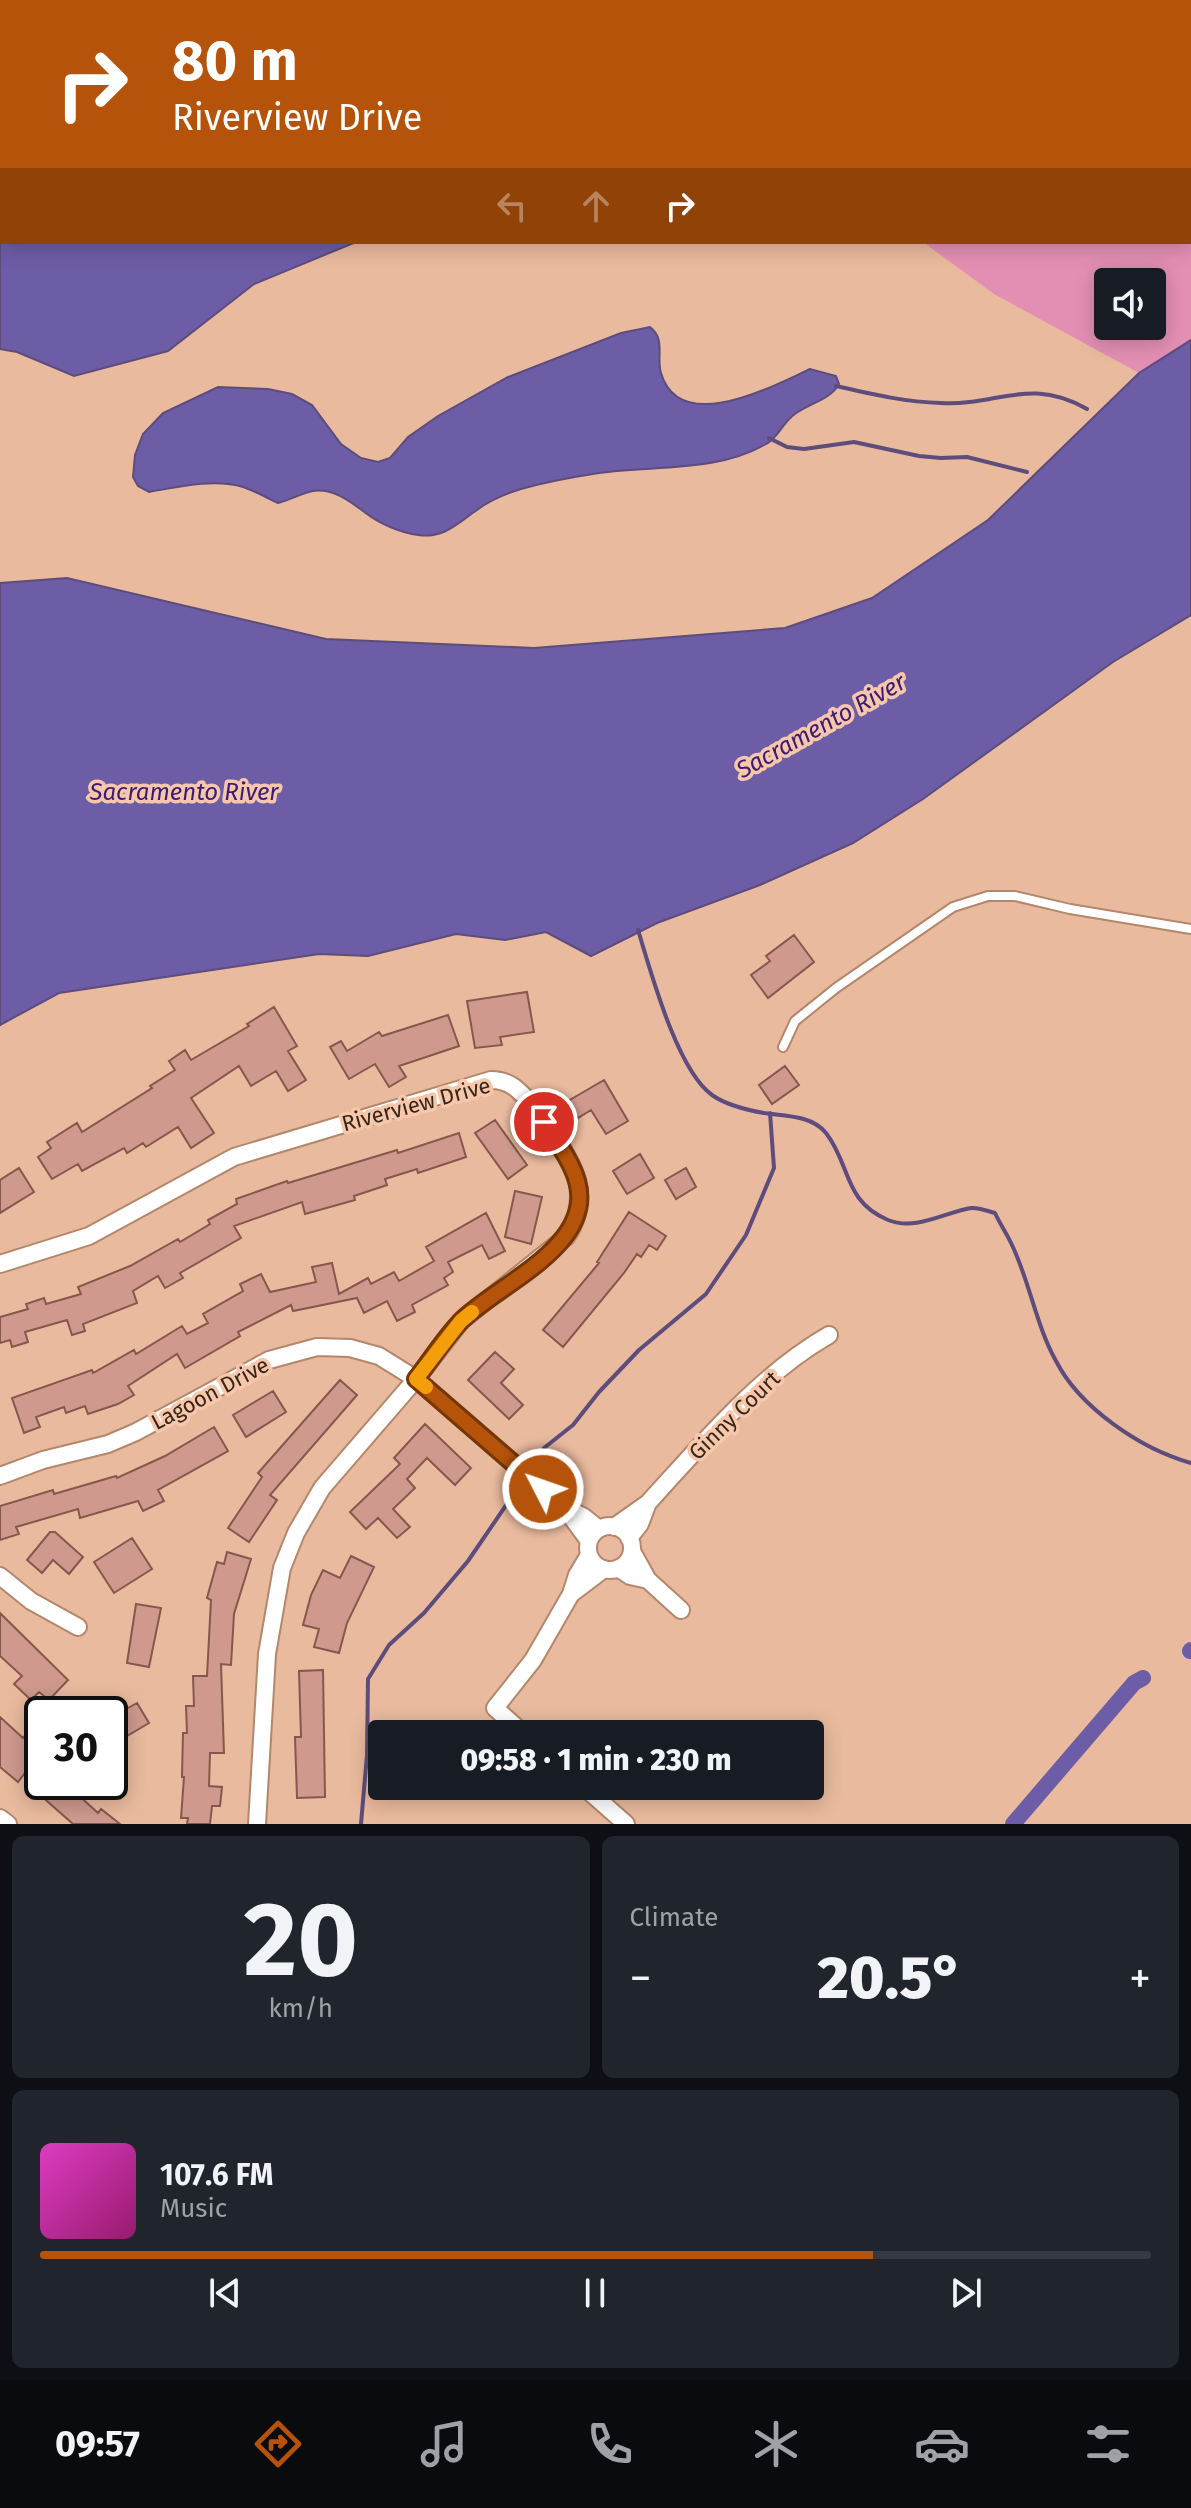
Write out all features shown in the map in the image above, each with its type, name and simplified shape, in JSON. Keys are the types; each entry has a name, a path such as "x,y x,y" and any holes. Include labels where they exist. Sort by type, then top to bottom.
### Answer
{"street":[{"name":"Riverview Drive","path":"0,1264 89,1236 234,1157 491,1080 506,1082 522,1094 572,1167 579,1187 575,1220 566,1237 461,1321 416,1379 322,1488 288,1551 276,1593 267,1654 257,1824"},
{"name":"Ginny Court","path":"648,1503 722,1422 802,1350 829,1335"},
{"name":"Lagoon Drive","path":"0,1476 43,1460 108,1444 136,1432 269,1360 317,1347 350,1348 379,1356 416,1379 564,1507 584,1517 598,1538"},
{"path":"508,1720 495,1708 533,1660 571,1594 577,1575 598,1538 648,1503"},
{"path":"571,1594 611,1569 625,1564 648,1503"},
{"path":"598,1538 630,1545"},
{"path":"598,1538 598,1566 648,1580"},
{"path":"630,1545 648,1580 681,1610"},
{"path":"0,1576 31,1601 78,1627"},
{"path":"598,1800 623,1823"},
{"path":"0,1818 8,1824"}],"lane":[{"path":"783,1047 795,1021 836,988 953,907 988,896 1015,896 1070,909 1191,929"}],"shaded area":[{"path":"926,244 1191,244 1191,340 1139,373 994,294"}],"water":[{"path":"0,244 351,244 254,284 168,351 74,376 17,352 0,349"},
{"path":"650,327 658,337 661,373 671,392 687,402 707,404 730,401 810,369 836,376 839,384 825,398 791,417 770,441 747,453 706,464 599,473 530,486 492,500 436,535 418,535 391,528 343,497 329,492 313,491 278,503 232,484 196,484 149,492 138,486 133,477 135,455 143,434 163,413 218,387 268,389 292,394 312,405 341,444 361,458 378,462 390,458 408,437 438,416 508,377 621,333"},
{"name":"Sacramento River","path":"1191,340 1191,615 1113,662 923,799 853,843 760,885 657,923 591,956 546,932 505,940 456,934 368,956 319,954 59,993 0,1025 0,583 67,578 326,639 534,648 785,628 872,598 988,520 1139,373"}],"building":[{"path":"794,935 814,962 768,998 751,975 770,961 766,956"},
{"path":"527,992 534,1032 500,1037 502,1045 475,1048 467,1001"},
{"path":"274,1007 297,1046 288,1051 306,1080 288,1091 276,1071 251,1086 239,1066 191,1098 214,1133 191,1148 178,1127 146,1147 143,1143 127,1153 124,1148 82,1171 78,1164 52,1179 38,1157 51,1148 47,1142 77,1123 82,1132 175,1070 169,1061 185,1050 191,1060 249,1026 247,1024"},
{"path":"448,1015 459,1046 399,1066 406,1077 389,1087 375,1064 349,1079 330,1047 341,1041 347,1051 379,1032 382,1036"},
{"path":"785,1066 799,1085 772,1104 759,1085"},
{"path":"604,1080 628,1121 606,1134 591,1110 578,1118 568,1101"},
{"path":"495,1120 527,1165 508,1179 475,1133"},
{"path":"459,1133 466,1157 418,1173 417,1169 385,1179 387,1185 354,1196 355,1200 305,1214 302,1202 234,1226 241,1238 180,1273 183,1278 165,1288 158,1276 133,1291 137,1303 83,1324 85,1331 72,1335 67,1320 25,1332 28,1342 12,1347 10,1340 0,1343 0,1317 28,1309 26,1304 44,1298 46,1304 81,1294 78,1287 130,1266 210,1224 208,1220 237,1204 236,1199 287,1181 397,1150 398,1153"},
{"path":"640,1154 654,1178 627,1194 613,1171"},
{"path":"19,1168 34,1192 0,1213 0,1180"},
{"path":"686,1168 696,1187 676,1199 665,1180"},
{"path":"515,1191 542,1197 531,1244 505,1237"},
{"path":"629,1212 666,1236 657,1250 649,1245 641,1257 637,1254 563,1347 543,1330 599,1263"},
{"path":"486,1213 505,1251 489,1259 482,1245 448,1262 453,1272 444,1278 448,1285 412,1305 415,1312 397,1321 387,1301 364,1313 357,1298 293,1311 291,1305 238,1332 240,1336 185,1368 177,1354 128,1386 134,1395 118,1404 88,1414 85,1406 66,1413 64,1407 36,1417 40,1427 24,1433 12,1398 92,1370 93,1373 134,1350 136,1354 182,1326 187,1334 208,1323 203,1314 243,1291 240,1284 261,1274 270,1292 316,1282 312,1267 332,1263 339,1294 368,1278 371,1284 394,1272 399,1281 434,1261 426,1247"},
{"path":"495,1352 514,1369 501,1383 523,1405 509,1419 468,1380"},
{"path":"340,1380 357,1395 270,1495 277,1500 249,1542 228,1528 262,1477 258,1473"},
{"path":"273,1391 286,1412 246,1437 233,1415"},
{"path":"425,1424 471,1468 455,1485 427,1458 407,1479 415,1488 393,1509 410,1527 397,1538 378,1518 366,1529 350,1512 400,1464 394,1458"},
{"path":"214,1427 228,1451 158,1490 164,1501 143,1511 138,1501 80,1518 78,1509 16,1527 19,1534 0,1540 0,1506 53,1490 54,1494 117,1478 165,1456"},
{"path":"50,1532 55,1532 83,1557 69,1574 53,1560 42,1573 27,1560"},
{"path":"132,1538 152,1569 114,1593 94,1562"},
{"path":"227,1552 251,1559 234,1614 231,1665 221,1664 224,1753 210,1753 209,1786 222,1787 220,1806 212,1806 210,1824 187,1824 188,1818 181,1818 186,1706 194,1706 193,1676 207,1676 211,1600 207,1598 217,1562 224,1564"},
{"path":"351,1556 374,1567 347,1623 339,1653 314,1647 319,1629 303,1625 311,1595 323,1570 340,1578"},
{"path":"136,1604 161,1608 149,1667 127,1663"},
{"path":"0,1613 68,1680 53,1696 44,1696 39,1692 35,1696 27,1696 14,1684 22,1676 0,1656"},
{"path":"323,1670 325,1797 297,1798 295,1737 301,1737 299,1671"},
{"path":"137,1703 149,1723 128,1735 128,1708"},
{"path":"0,1717 24,1737 24,1774 18,1782 0,1767"},
{"path":"46,1800 84,1800 98,1813 101,1809 120,1824 73,1824"}],"waterway":[{"path":"836,386 875,395 941,403 1030,393 1066,399 1087,409"},
{"path":"769,438 787,447 804,449 854,442 919,456 967,457 1027,472"},
{"path":"638,930 677,1043 699,1082 712,1095 737,1107 797,1117 820,1127 834,1145 855,1193 873,1212 888,1220 919,1222 971,1208 995,1213 1018,1259 1049,1347 1080,1395 1133,1437 1191,1463"},
{"path":"544,1448 573,1425 639,1350 706,1294 746,1235 774,1168 770,1113"},
{"path":"361,1824 367,1755 368,1679 389,1645 424,1613 468,1561 511,1498"},
{"path":"1013,1824 1134,1683 1143,1678"}],"slow traffic":[{"path":"426,1387 416,1379 461,1321 472,1312"}],"route":[{"path":"543,1489 416,1379 461,1321 547,1255 570,1232 578,1208 577,1178 544,1122"}]}
